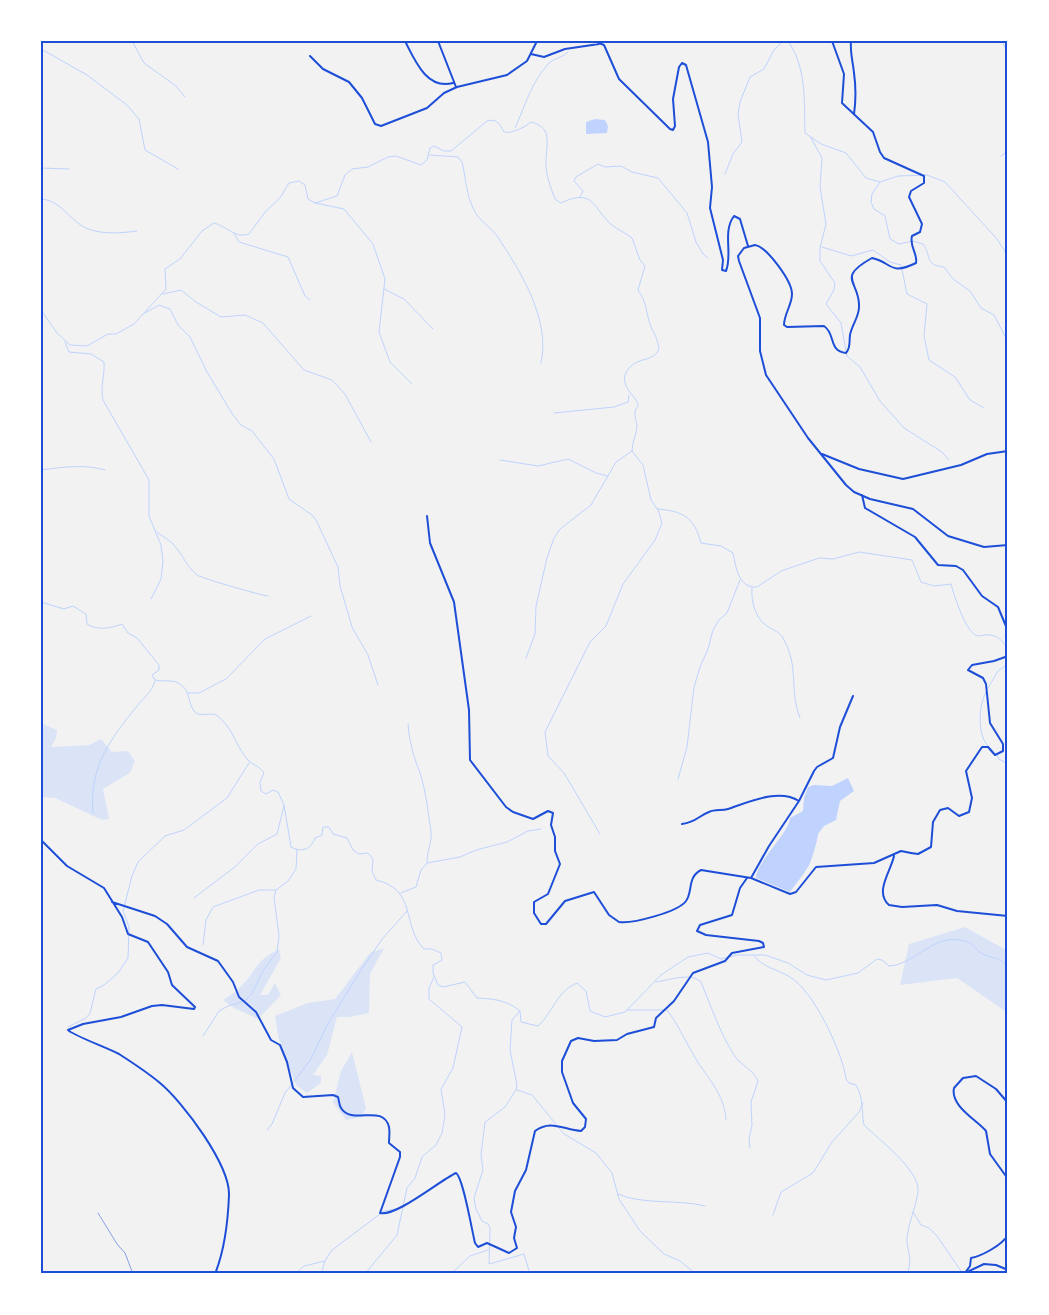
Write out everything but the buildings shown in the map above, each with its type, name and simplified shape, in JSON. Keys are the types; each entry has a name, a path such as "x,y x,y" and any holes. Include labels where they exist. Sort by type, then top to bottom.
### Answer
{"street":[{"path":"405,41 419,66 429,79 440,85 453,83"},
{"path":"438,41 456,87"},
{"path":"310,56 323,70 349,82 362,98 378,126 427,108 444,93 456,87 506,75 527,60 537,41"},
{"path":"594,41 601,43 605,47 619,79 673,130 675,126 672,99 679,67 682,63 686,65 708,142 712,183 710,208 723,260 722,270 726,271 728,265 728,238 734,216 740,219 748,246"},
{"path":"832,41 844,74 842,103 873,132 884,158 924,176 924,183 911,191 909,197 922,224 920,232 912,236 911,240 917,260 916,263 902,268 890,268 872,258 852,275 851,280 860,307 852,325 849,351 841,352 836,350 832,344 830,333 824,326 788,327 784,324 792,294 789,284 765,249 755,245 748,246 738,256 760,318 762,366 777,395 846,485 862,496 913,509 948,536 984,547 1008,545"},
{"path":"851,41 850,60 854,70 856,91 854,114"},
{"path":"531,54 544,57 565,49 601,43"},
{"path":"822,454 859,469 903,479 962,464 987,454 1008,451"},
{"path":"862,496 865,508 915,537 938,565 956,566 963,570 982,596 998,607 1008,631"},
{"path":"427,516 430,543 449,588 457,623 469,710 470,760 501,800 513,812 533,819 548,812 553,813 551,824 555,837 555,851 560,861 560,869 550,883 548,894 534,902 536,919 541,924 546,924 565,901 594,892 613,919 619,922 636,922 681,906 688,898 694,877 701,870 730,873 751,878 790,894 796,892 816,867 874,863 894,856 901,851 918,854 931,847 933,822 940,810 948,808 959,816 969,812 972,798 966,771 982,748 988,748 995,755 1003,751 1003,744 990,723 986,684 983,678 968,670 972,665 1008,656"},
{"path":"751,878 769,846 799,801 817,767 833,758 840,727 853,696"},
{"path":"682,824 695,822 710,811 729,809 753,800 784,797 799,801"},
{"path":"41,840 66,866 98,882 104,888 122,917 128,933 148,942 168,972 172,985 195,1007 194,1009 162,1005 152,1006 121,1018 83,1024 68,1030 112,1050 161,1084 185,1110 209,1143 219,1162 229,1195 224,1247 215,1274"},
{"path":"894,856 892,866 884,882 884,894 889,905 902,907 937,905 957,911 1008,916"},
{"path":"112,902 155,916 166,924 187,947 218,961 233,982 239,996 256,1012 271,1040 280,1045 288,1062 293,1088 304,1097 333,1094 338,1097 342,1109 351,1115 370,1114 383,1118 388,1125 389,1143 400,1152 400,1157 380,1212 401,1209 419,1195 456,1173 463,1182 463,1195 468,1204 475,1243 478,1247 491,1244 509,1253 517,1248 514,1238 516,1227 511,1212 515,1191 526,1170 535,1131 547,1125 557,1125 567,1130 576,1131 581,1131 585,1128 586,1119 573,1102 562,1072 562,1061 571,1041 578,1038 594,1041 617,1040 628,1034 654,1027 656,1018 674,1000 693,973 725,961 732,953 764,947 763,943 759,941 706,935 697,931 700,925 732,915 740,888 747,878"},
{"path":"1008,1103 996,1089 976,1076 963,1078 954,1088 954,1096 957,1101 975,1124 984,1129 990,1154 1008,1179"},
{"path":"1008,1235 1005,1240 991,1248 985,1255 971,1258 970,1266 964,1273 984,1264 996,1265 1008,1270"}],"lane":[{"path":"98,1213 117,1244 125,1253 133,1274"}],"shaded area":[{"path":"43,724 57,730 56,738 51,747 89,745 101,739 112,752 128,751 135,761 130,773 103,789 109,819 102,820 55,798 41,797"},
{"path":"965,927 1008,951 1008,1013 957,978 900,985 909,944"},
{"path":"384,948 370,974 369,1013 350,1017 337,1017 327,1055 313,1075 321,1076 321,1083 307,1093 296,1085 278,1036 275,1016 308,1003 335,999 370,953"},
{"path":"279,949 281,958 260,995 268,995 275,983 281,995 258,1019 234,1008 223,1000 240,987 265,958"},
{"path":"352,1052 366,1108 361,1117 346,1120 333,1102 341,1071"}],"water":[{"path":"595,119 605,120 608,126 607,133 586,134 586,122"},
{"path":"848,778 854,791 840,801 836,820 824,826 818,834 812,859 790,892 756,878 757,871 785,831 790,818 803,811 804,798 808,787 814,785 832,786"}],"waterway":[{"path":"132,41 144,63 176,86 185,97"},
{"path":"725,174 733,154 742,142 738,114 740,102 750,77 764,69 774,50 783,41"},
{"path":"788,41 799,62 803,85 805,133 821,144 846,153 866,178 880,182 898,176 927,175 945,182 997,239 1008,256"},
{"path":"1002,41 1008,54"},
{"path":"1003,41 1008,43"},
{"path":"41,49 87,75 127,105 139,119 145,150 178,169"},
{"path":"515,128 533,87 542,72 550,62 568,52"},
{"path":"41,310 57,333 70,345 87,346 108,334 116,334 134,324 166,289 165,269 180,259 202,231 214,223 235,234 249,234 266,211 280,198 289,183 299,181 305,185 308,199 315,203 337,196 345,175 352,169 368,167 388,157 396,156 421,165 427,160 430,148 434,146 444,151 451,151 487,121 495,121 504,132 518,130 531,122 538,125 546,133 546,168 555,199 561,203 580,197 592,202 612,225 632,238 640,260 645,266 638,290 645,304 649,322 659,349 654,356 630,367 624,379 638,405 635,411 637,427 632,451 643,465 651,500 657,509 681,514 691,521 701,543 721,546 733,553 739,576 746,584 751,586 757,587 781,571 819,558 833,559 859,552 912,560 921,582 934,586 951,584 965,622 974,634 996,637 1008,648"},
{"path":"811,138 822,158 820,187 826,224 820,248 820,261 835,283 834,290 826,304 841,323 847,356 860,367 880,401 904,428 942,452 949,460"},
{"path":"1001,156 1008,151"},
{"path":"430,155 458,157 462,162 474,210 497,236 515,264 538,313 542,330 543,347 541,363"},
{"path":"580,197 583,191 574,181 576,177 598,164 605,167 621,166 632,172 658,178 687,213 696,242 703,254 708,258"},
{"path":"41,168 69,169"},
{"path":"880,182 872,194 871,202 874,209 885,216 890,239 899,244 913,241 923,244 931,262 944,267 953,279 970,291 981,308 994,315 1008,342"},
{"path":"41,199 54,203 86,228 98,232 112,233 137,231"},
{"path":"315,203 344,209 373,244 385,279 379,332 390,362 412,384"},
{"path":"234,233 239,242 288,257 305,296 310,300"},
{"path":"822,247 851,256 873,250 890,262 901,265 907,294 927,304 924,336 929,360 955,377 970,400 984,408"},
{"path":"384,289 404,299 433,329"},
{"path":"163,294 181,290 196,302 221,317 245,315 263,323 304,370 332,380 345,394 371,442"},
{"path":"145,313 159,305 170,309 178,325 190,337 207,372 233,415 241,425 252,431 274,459 289,499 316,520 338,567 340,586 352,627 368,655 378,685"},
{"path":"65,342 69,352 91,354 104,362 103,400 149,480 149,516 161,545 163,561 161,579 151,599"},
{"path":"554,413 614,407 628,402 629,395"},
{"path":"526,658 535,634 536,606 547,558 554,538 560,529 591,505 616,462 632,451"},
{"path":"500,460 538,466 568,459 596,473 608,476"},
{"path":"41,470 65,467 105,470"},
{"path":"600,834 564,773 548,756 545,732 590,642 606,626 623,584 655,540 662,523 658,509"},
{"path":"157,532 173,544 197,575 232,587 268,596"},
{"path":"678,779 687,747 694,687 700,667 708,649 713,630 719,620 727,613 740,580"},
{"path":"752,588 753,604 759,619 781,635 789,650 793,669 795,697 800,718"},
{"path":"41,602 64,609 73,606 86,614 87,624 95,628 109,628 122,624 128,633 137,638 159,665 159,670 152,675 155,680 180,684 186,690 194,711 201,715 216,715 221,719 230,730 247,759 264,773 260,782 261,791 266,794 273,790 278,792 284,805 291,847 299,850 306,849 315,838 322,835 323,827 329,827 333,834 347,838 353,850 359,854 368,853 373,859 372,871 376,880 389,885 404,900 417,940 424,949 432,949 441,953 442,960 433,965 433,973 438,985 443,987 465,982 477,998 500,1001 515,1007 520,1011 521,1022 538,1026 564,991 577,983 586,991 590,1011 605,1017 625,1012 661,975 688,957 708,953 721,959 737,955 765,955 788,963 807,975 826,980 858,973 877,959 882,960 889,966 899,964 937,943 947,940 958,940 970,943 980,952 998,959 1008,968"},
{"path":"188,693 199,693 226,679 265,639 311,616"},
{"path":"988,688 998,671 1008,664"},
{"path":"93,813 94,781 103,755 118,730 150,692 155,681"},
{"path":"986,692 981,709 980,723 982,735 999,759 1008,764"},
{"path":"408,724 412,749 424,787 431,831 427,862"},
{"path":"68,1027 86,1018 90,1013 96,989 118,973 128,958 129,927 123,911 132,876 138,862 165,836 184,830 227,798 249,763"},
{"path":"194,898 236,866 258,844 277,834 284,806"},
{"path":"401,893 416,887 421,870 427,863 460,857 476,850 507,842 528,831 541,829"},
{"path":"203,1036 219,1011 245,1001 251,995 264,969 277,952 279,936 274,897 276,890 288,881 296,869 297,850"},
{"path":"203,945 206,920 213,907 259,890 276,890"},
{"path":"267,1130 272,1124 285,1093 311,1059 327,1025 361,970 383,938 408,910"},
{"path":"754,956 766,966 790,977 808,995 826,1023 839,1054 846,1079 849,1083 856,1085 859,1090 864,1125 906,1165 913,1175 918,1192 907,1237 910,1259 907,1274"},
{"path":"365,1274 397,1235 407,1188 415,1178 422,1157 436,1145 442,1133 445,1115 441,1089 453,1068 462,1027 429,999 429,988 434,977"},
{"path":"656,982 686,977 697,979 701,982 729,1047 737,1059 756,1077 758,1081 751,1102 750,1148"},
{"path":"627,1010 667,1010 714,1085 722,1101 726,1120"},
{"path":"520,1011 512,1020 510,1050 517,1085 516,1090 505,1107 485,1122 481,1155 483,1170 474,1198 476,1209 482,1221 488,1224 490,1228 489,1264 524,1254 530,1274"},
{"path":"517,1090 532,1095 564,1134 596,1153 612,1173 619,1199 640,1231 664,1254 680,1261 696,1274"},
{"path":"773,1215 781,1192 813,1173 832,1142 859,1112 863,1103"},
{"path":"618,1194 637,1200 705,1206"},
{"path":"321,1274 325,1261 332,1250 384,1211 396,1209"},
{"path":"913,1212 921,1225 929,1228 937,1236 963,1274"},
{"path":"451,1274 470,1256 488,1250"},
{"path":"295,1274 304,1266 325,1261"}]}
